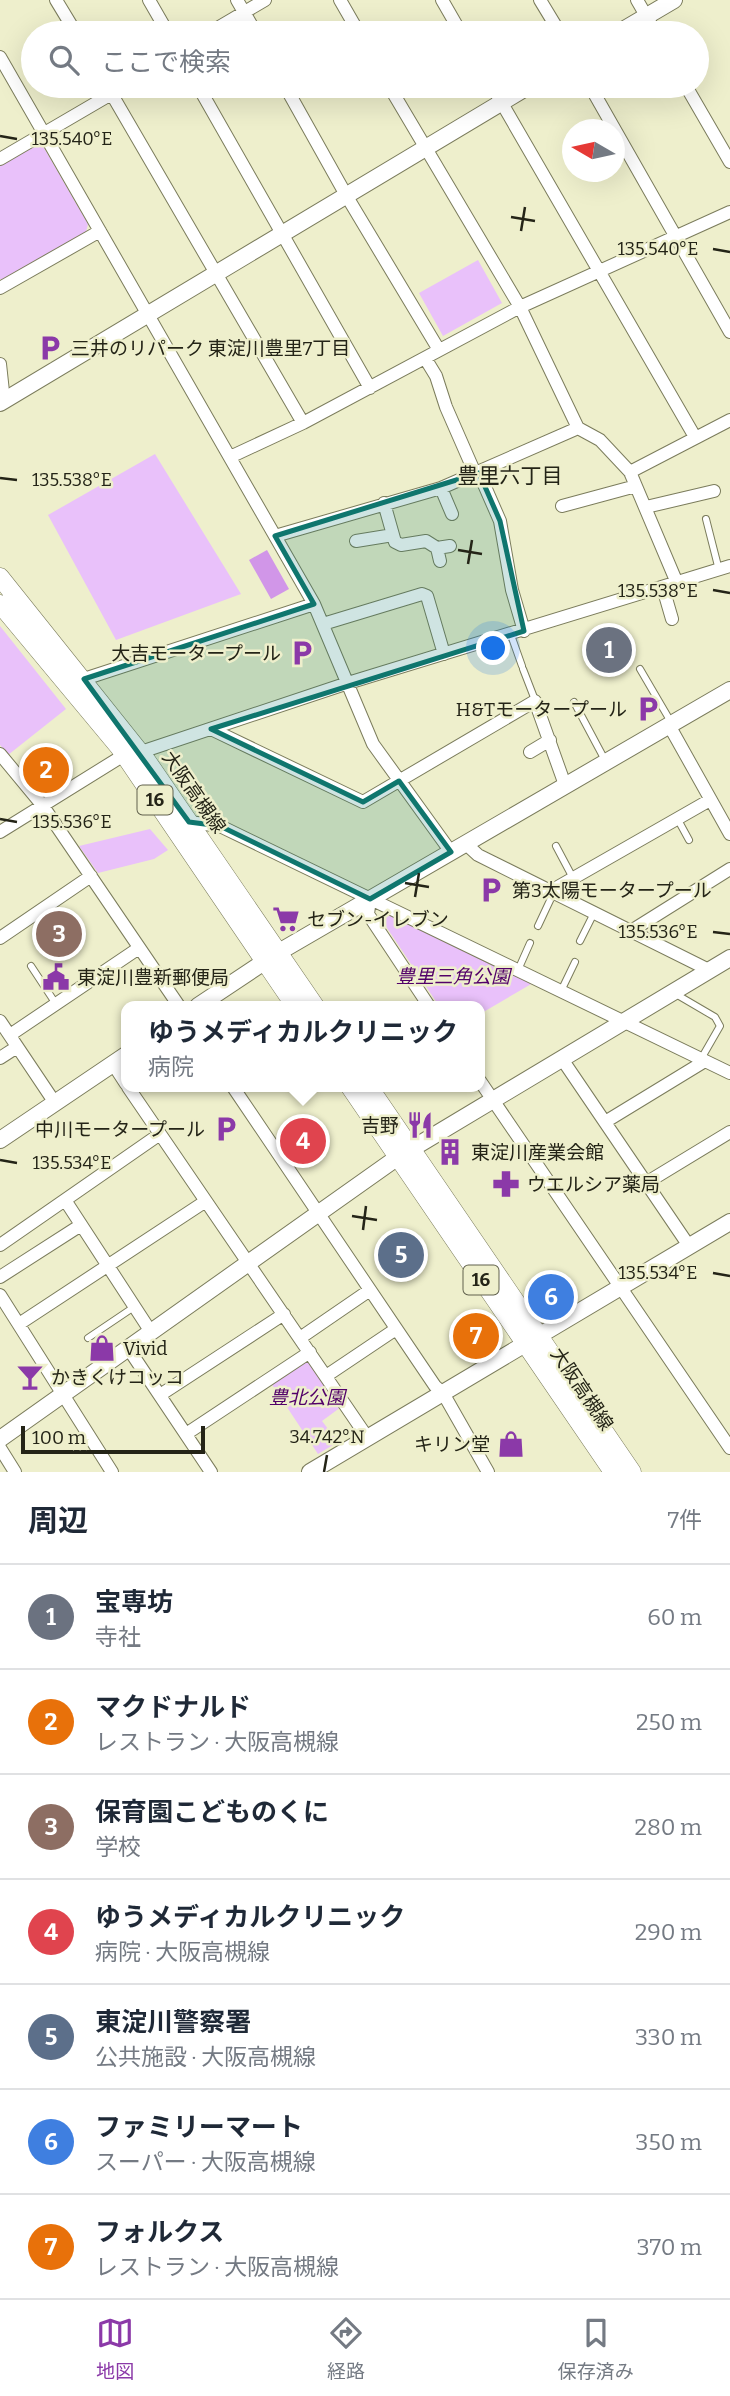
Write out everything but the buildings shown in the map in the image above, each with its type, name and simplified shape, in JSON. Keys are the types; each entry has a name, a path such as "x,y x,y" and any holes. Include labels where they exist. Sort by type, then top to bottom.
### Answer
{"main road":[{"name":"大阪高槻線","path":"0,577 83,679 272,957 311,1001"},
{"name":"大阪高槻線","path":"0,604 189,822 272,957 293,1001"},
{"name":"大阪高槻線","path":"354,1092 404,1153 532,1340 632,1472"},
{"name":"大阪高槻線","path":"372,1092 404,1153"},
{"name":"大阪高槻線","path":"532,1340 613,1472"}],"street":[{"path":"56,0 69,21"},
{"path":"149,0 161,21"},
{"path":"223,21 241,6 265,0"},
{"path":"340,0 352,21"},
{"path":"442,0 454,21"},
{"path":"540,0 552,21"},
{"path":"637,0 650,21"},
{"path":"638,21 674,0"},
{"path":"0,57 21,93"},
{"path":"24,98 314,604 373,744 452,852"},
{"path":"0,159 97,98"},
{"path":"114,98 303,423"},
{"path":"205,98 370,388"},
{"path":"292,98 439,350"},
{"path":"396,98 520,307 578,428 600,440 630,472 677,583"},
{"path":"500,98 695,437"},
{"path":"0,364 2,402 509,98"},
{"path":"597,98 730,332"},
{"path":"693,98 730,162"},
{"path":"230,457 303,423 520,307 730,212"},
{"path":"0,288 100,231"},
{"path":"425,358 436,376 446,407 474,471 479,473 500,520 512,590 524,631"},
{"path":"630,472 730,420"},
{"path":"275,536 441,488 578,428"},
{"path":"562,506 636,486"},
{"path":"441,488 452,514"},
{"path":"646,507 714,491"},
{"path":"384,503 395,542 401,545 426,541 442,551"},
{"path":"356,541 393,535"},
{"path":"0,832 132,754 348,683 724,568"},
{"path":"663,588 671,619"},
{"path":"323,624 422,594 427,596 444,654"},
{"path":"83,679 314,604"},
{"path":"206,1001 272,957 730,690"},
{"path":"211,729 363,802 535,701 565,785"},
{"path":"672,726 730,834"},
{"path":"530,752 550,740"},
{"path":"0,754 43,806 176,1001"},
{"path":"551,893 710,800"},
{"path":"189,822 220,826 730,1073"},
{"path":"466,844 478,855 551,893 709,970"},
{"path":"631,931 730,869"},
{"path":"0,938 91,876"},
{"path":"370,899 368,914 426,1001"},
{"path":"0,1058 14,1041 57,1004 139,948"},
{"path":"0,1439 404,1153 730,958"},
{"path":"0,1021 55,1103"},
{"path":"0,1140 119,1059"},
{"path":"562,1059 689,1246"},
{"path":"605,1122 703,1060"},
{"path":"485,1089 730,1448"},
{"path":"132,1092 367,1437"},
{"path":"236,1092 435,1386 443,1393 488,1472"},
{"path":"646,1183 730,1132"},
{"path":"0,1245 160,1134"},
{"path":"65,1200 151,1332"},
{"path":"19,1324 206,1201"},
{"path":"310,1472 730,1222"},
{"path":"0,1277 81,1225"},
{"path":"300,1338 370,1290"},
{"path":"0,1295 112,1472"},
{"path":"160,1395 284,1314"},
{"path":"326,1376 396,1329"},
{"path":"128,1349 211,1472"},
{"path":"186,1434 310,1352"},
{"path":"0,1448 15,1472"}],"lane":[{"path":"706,519 724,568"},
{"path":"511,635 535,701"},
{"path":"640,669 672,726"},
{"path":"574,702 607,762"},
{"path":"677,818 689,840"},
{"path":"556,846 573,878"},
{"path":"538,926 551,893"},
{"path":"580,941 594,913"},
{"path":"517,971 530,943"},
{"path":"561,991 575,962"},
{"path":"31,966 57,1004"},
{"path":"673,992 715,1017 720,1026 703,1060"},
{"path":"88,1338 134,1307"}],"highlighted area":[{"path":"479,473 500,521 524,631 211,729 363,802 399,781 451,852 370,899 220,826 189,822 84,679 314,604 275,536"}],"green space":[{"path":"35,144 43,146 88,224 86,232 4,281 0,279 0,165"},
{"path":"478,260 502,303 443,336 419,293"},
{"path":"155,454 241,594 116,640 48,515"},
{"path":"0,626 66,709 8,755 0,745"},
{"path":"150,829 168,850 154,859 98,873 79,846"},
{"name":"豊里三角公園","path":"386,912 533,983 485,1011 485,1001 436,1001 381,919"},
{"name":"豊北公園","path":"305,1361 310,1363 341,1407 322,1421 338,1442 318,1454 271,1383"}],"shaded area":[{"path":"267,550 289,589 271,599 249,560"}],"place":[{"name":"三井のリパーク 東淀川豊里7丁目","path":"50,348"},
{"name":"宝専坊","path":"609,650"},
{"name":"大吉モータープール","path":"302,653"},
{"name":"H&Tモータープール","path":"648,709"},
{"name":"マクドナルド","path":"46,770"},
{"name":"第3太陽モータープール","path":"491,890"},
{"name":"セブン-イレブン","path":"286,919"},
{"name":"保育園こどものくに","path":"59,934"},
{"name":"東淀川豊新郵便局","path":"56,977"},
{"name":"吉野","path":"420,1125"},
{"name":"中川モータープール","path":"226,1129"},
{"name":"ゆうメディカルクリニック","path":"303,1141"},
{"name":"東淀川産業会館","path":"450,1152"},
{"name":"ウエルシア薬局","path":"506,1184"},
{"name":"東淀川警察署","path":"401,1255"},
{"name":"ファミリーマート","path":"551,1297"},
{"name":"フォルクス","path":"476,1336"},
{"name":"Vivid","path":"102,1348"},
{"name":"かきくけコッコ","path":"30,1377"},
{"name":"キリン堂","path":"511,1444"}],"district":[{"name":"豊里六丁目","path":"510,476"}]}
